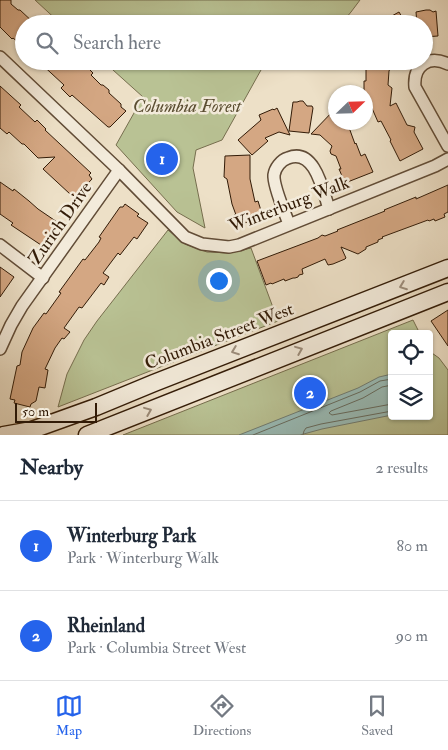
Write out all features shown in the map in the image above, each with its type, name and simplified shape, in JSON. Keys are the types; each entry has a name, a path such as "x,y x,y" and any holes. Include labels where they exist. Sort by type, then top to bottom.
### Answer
{"main road":[{"name":"Columbia Street West","path":"4,435 32,430 96,407 448,268"},
{"path":"87,435 448,292"}],"street":[{"name":"Winterburg Walk","path":"0,57 119,170 185,237 202,244 229,247 239,245 435,166 448,159"},
{"path":"433,61 437,60 448,64"},
{"path":"418,70 414,78 415,87 448,146"},
{"path":"289,224 274,176 282,161 289,157 300,156 308,160 314,167 329,209"},
{"name":"Zurich Drive","path":"0,349 22,306 119,170"},
{"path":"0,245 43,278"}],"green space":[{"path":"35,0 360,0 348,15 51,15"},
{"name":"Columbia Forest","path":"113,70 261,70 222,140 196,150 193,168 205,228 177,212 116,145 143,97"},
{"path":"168,230 185,244 207,252 230,253 251,248 278,321 58,407 67,374 84,340"},
{"path":"413,320 418,330 388,330 388,420 433,420 433,354 439,358 448,370 448,435 123,435"}],"water":[{"path":"388,375 388,416 300,435 239,435 358,388 379,377"}],"building":[{"path":"0,0 11,0 11,4 25,15 15,15 15,40 0,27"},
{"path":"436,11 438,36 433,36 433,15 416,15 416,12"},
{"path":"48,70 90,70 93,73 91,75 109,90 109,93 126,111 108,127 72,95 70,97 61,88 64,85"},
{"path":"366,70 390,70 388,85 392,88 390,106 396,103 407,125 415,127 414,132 423,149 400,161 381,121 378,122 373,111 373,85 364,85 364,81 366,81"},
{"path":"0,86 21,105 19,107 35,122 37,120 45,130 91,173 89,175 92,179 75,197 43,169 55,157 38,158 9,132 7,134 0,128"},
{"path":"300,101 313,108 309,133 289,131 293,102"},
{"path":"277,108 290,135 279,132 265,138 268,141 252,155 238,140 261,120 259,115"},
{"path":"328,116 328,130 350,130 361,156 365,154 373,172 345,183 336,156 331,154 332,146 320,135 311,134"},
{"path":"250,155 250,179 255,202 258,201 263,217 238,225 234,215 236,215 227,179 224,177 225,156"},
{"path":"0,182 13,191 14,189 60,224 45,246 11,225 13,223 0,214"},
{"path":"448,185 448,212 444,214 445,217 435,221 434,219 428,220 382,237 378,242 366,247 366,249 358,254 341,247 345,259 328,265 325,259 302,269 303,274 298,277 266,285 257,261 322,235 325,236 338,231 384,210"},
{"path":"125,204 139,214 137,216 148,223 137,239 134,237 120,255 118,253 103,273 109,277 104,285 101,283 82,308 79,307 64,328 70,332 64,339 62,338 55,348 45,369 48,370 45,388 39,387 36,401 30,407 14,403 15,400 10,399 17,366 20,365 22,352 33,328 44,313 46,314 83,259 85,260 99,242 101,238 99,237 120,207 123,207"},
{"path":"0,267 14,277 0,297"},
{"path":"448,310 448,346 431,321"}],"place":[{"name":"Winterburg Park","path":"162,159"},
{"name":"Rheinland","path":"310,393"}]}
